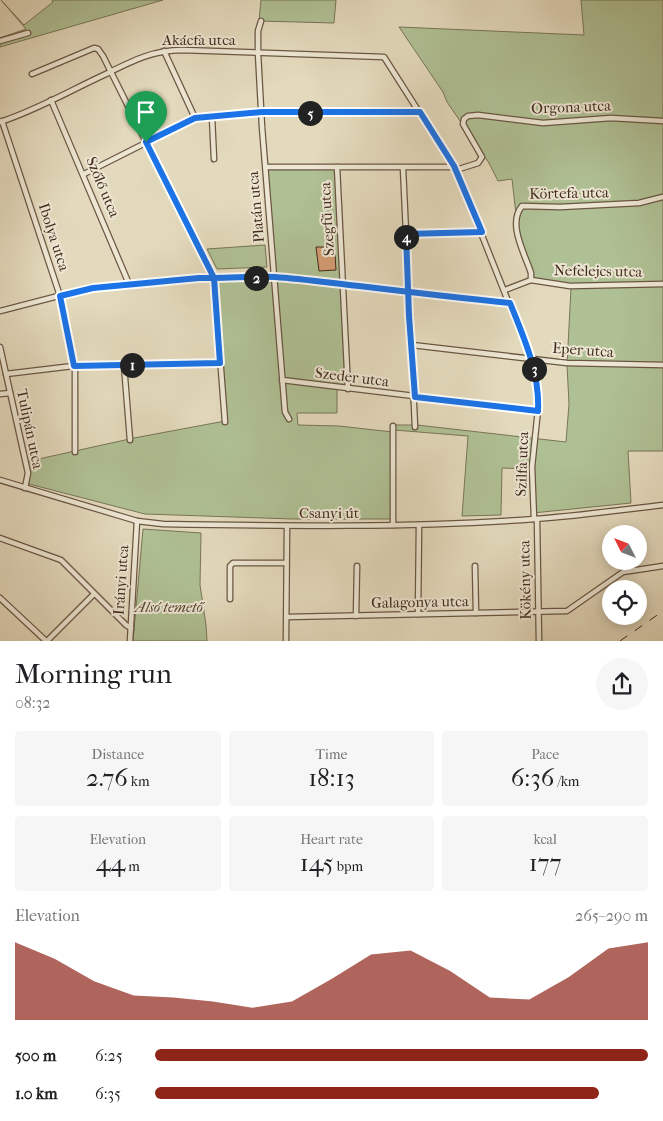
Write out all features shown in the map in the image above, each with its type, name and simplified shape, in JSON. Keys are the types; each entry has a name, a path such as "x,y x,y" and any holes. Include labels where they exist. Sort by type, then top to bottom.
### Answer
{"street":[{"name":"Platán utca","path":"261,21 258,31 258,53 262,112 282,380 285,412 289,420"},
{"path":"0,41 28,33"},
{"path":"32,74 94,48 100,50 214,278 225,422"},
{"name":"Akácfa utca","path":"1,122 143,56 164,51 384,57"},
{"path":"164,51 195,118"},
{"name":"Szilfa utca","path":"384,57 455,168 531,359 537,384 538,411 532,467 535,519"},
{"name":"Szőlő utca","path":"51,100 84,174 129,284"},
{"path":"84,174 195,118 262,112 420,112"},
{"name":"Orgona utca","path":"266,167 455,168 478,163 482,158 463,124 464,119 468,116 478,115 543,122 611,118 663,122"},
{"path":"212,117 214,159"},
{"name":"Ibolya utca","path":"1,122 60,296 74,366 75,452"},
{"name":"Szegfű utca","path":"337,167 348,389"},
{"path":"402,168 415,426"},
{"name":"Körtefa utca","path":"531,280 531,273 517,231 518,213 522,206 560,207 639,203 663,197"},
{"path":"406,234 482,232"},
{"path":"0,311 93,288 214,278 274,277 510,303"},
{"name":"Nefelejcs utca","path":"505,290 531,280 570,286 663,284"},
{"name":"Eper utca","path":"412,345 580,364 663,365"},
{"name":"Tulipán utca","path":"0,347 27,469 28,477 25,488"},
{"path":"6,374 74,366 220,363"},
{"path":"124,365 130,440"},
{"name":"Szeder utca","path":"282,380 538,411"},
{"path":"0,394 10,393"},
{"path":"393,426 394,525"},
{"name":"Csanyi út","path":"0,480 138,521 163,524 287,526 419,525 535,519 663,505"},
{"name":"Kökény utca","path":"535,519 539,641"},
{"name":"Irányi utca","path":"130,641 138,521"},
{"path":"418,614 419,525"},
{"path":"286,641 287,526"},
{"path":"0,538 61,560 131,628"},
{"path":"230,599 230,566 233,563 286,564"},
{"path":"356,616 357,566"},
{"path":"475,566 476,613"},
{"name":"Galagonya utca","path":"287,617 570,610 623,572 663,566"},
{"path":"0,598 47,641 94,594"}],"green space":[{"path":"1,0 24,25 53,2 52,0 163,0 0,47 0,38 26,29"},
{"path":"261,0 336,0 334,23 259,21"},
{"path":"581,0 663,0 663,451 628,451 631,503 533,513 531,469 502,468 501,515 462,516 468,436 394,430 393,425 417,425 566,442 569,404 567,365 571,288 533,282 518,232 512,179 498,181 489,163 399,27 584,35"},
{"path":"266,167 337,167 348,389 337,388 337,413 297,413 298,425 339,426 393,432 393,519 293,519 145,514 25,483 27,476 25,462 134,438 225,421 214,278 274,277"},
{"path":"265,245 267,267 217,269 207,249"},
{"name":"Alsó temető","path":"143,529 201,533 200,585 207,641 133,641"}],"building":[{"path":"316,247 325,247 325,255 335,254 336,270 319,271"}],"railway":[{"path":"620,641 663,611"}],"route":[{"path":"146,142 195,118 262,112 420,112 450,158 463,184 482,232 406,234 409,292 409,316 415,397 538,411 537,384 531,359 510,303 409,292 323,282 274,277 214,278 199,278 124,284 93,288 60,296 74,366 220,363 214,278 146,142"}]}
